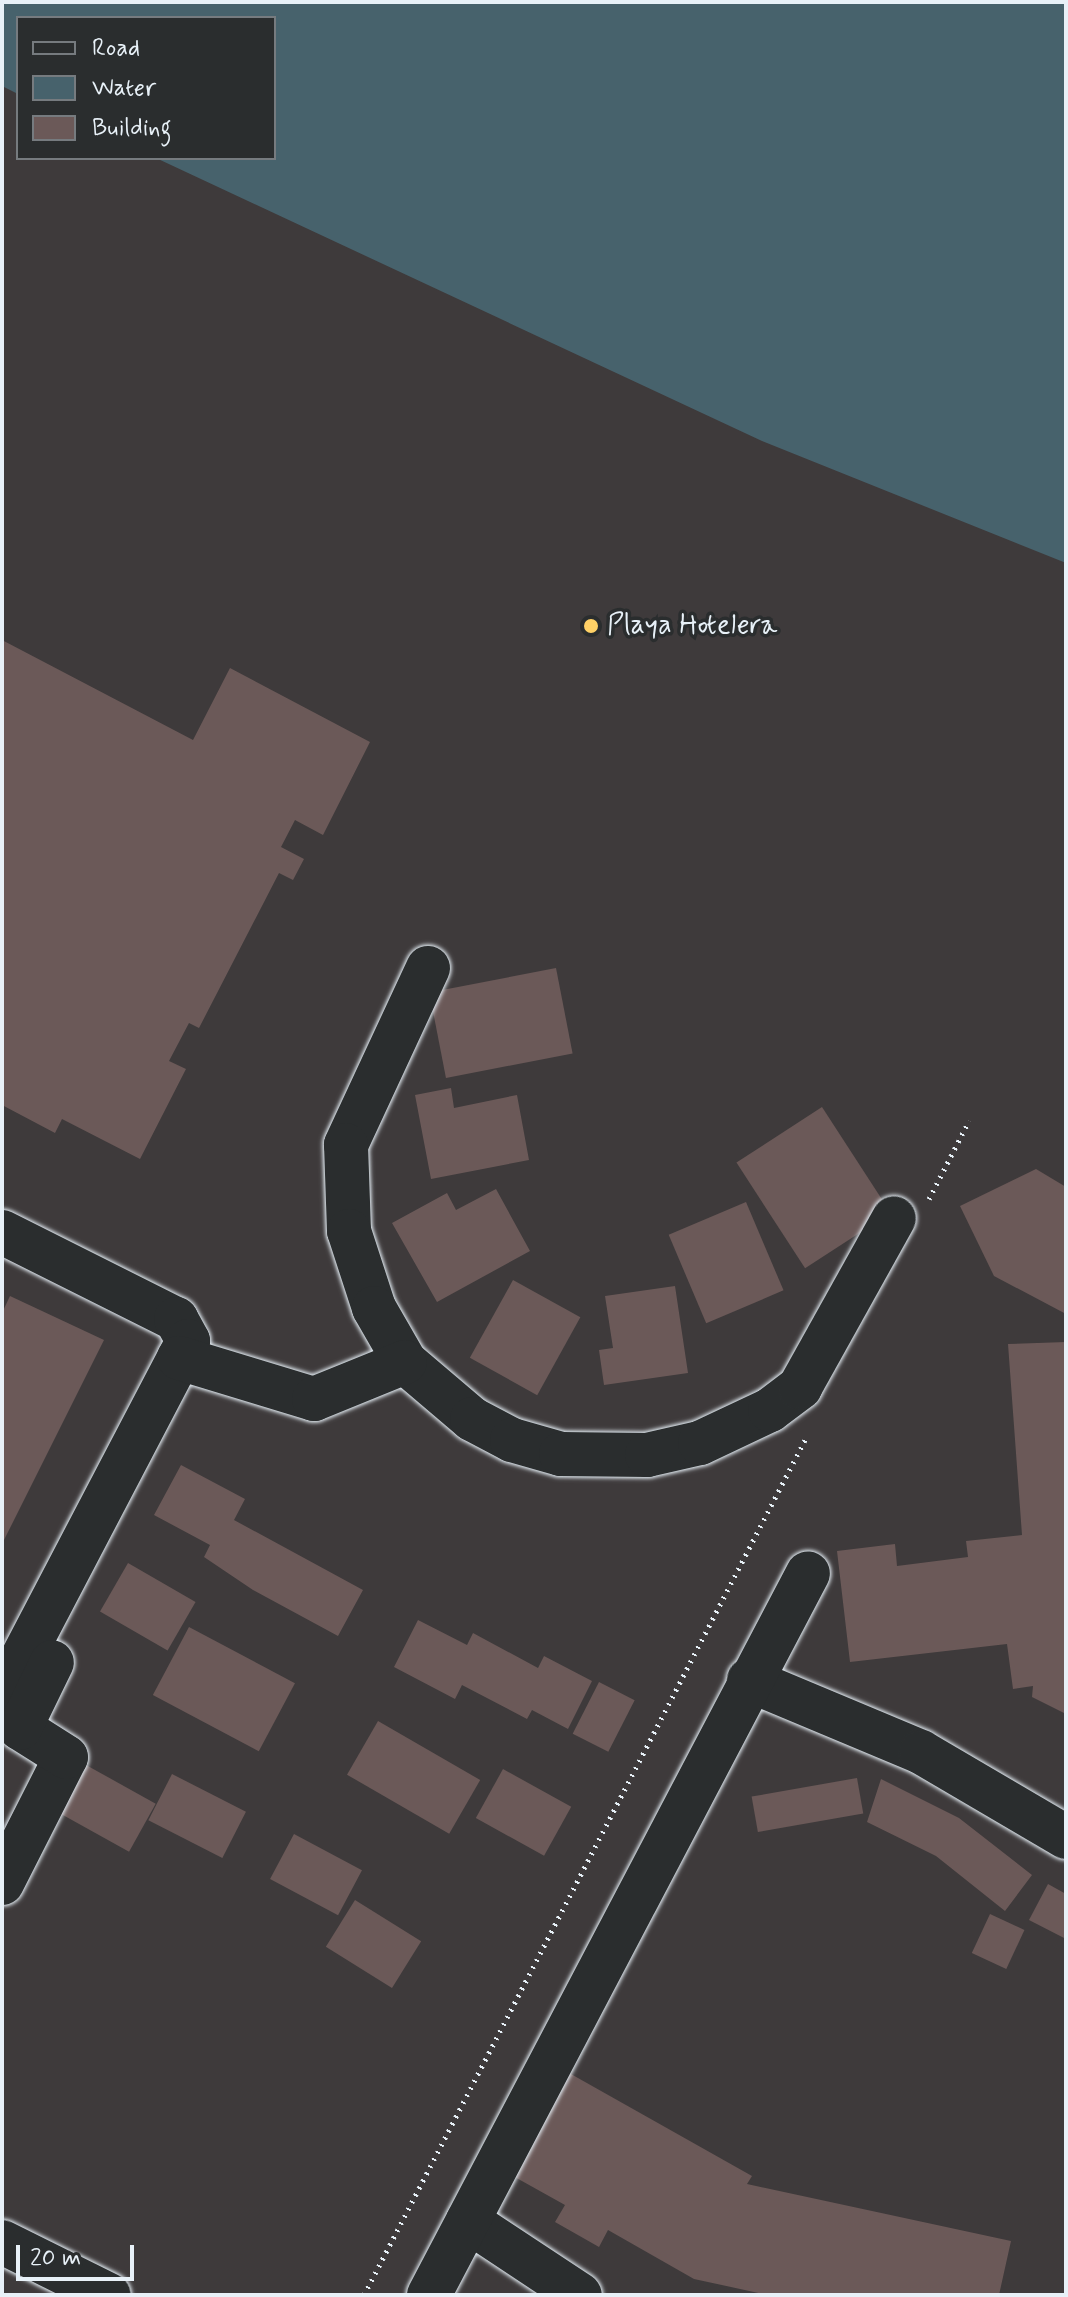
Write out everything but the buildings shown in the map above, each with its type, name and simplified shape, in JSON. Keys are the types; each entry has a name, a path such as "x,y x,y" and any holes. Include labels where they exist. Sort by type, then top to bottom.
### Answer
{"street":[{"path":"428,968 346,1145 355,1261 405,1362 472,1419 561,1454 647,1455 700,1443 747,1424 800,1387 910,1212"},
{"path":"2,1232 176,1319 188,1341 190,1361 20,1728 66,1757 2,1883"},
{"path":"190,1361 314,1399 405,1362"},
{"path":"2,1697 190,1361"},
{"path":"429,2295 749,1680 808,1573"},
{"path":"749,1680 921,1752 1066,1837"},
{"path":"468,2221 580,2295"},
{"path":"2,2242 109,2295"}],"path":[{"path":"910,1212 969,1121"},
{"path":"364,2295 809,1432"}],"water":[{"path":"2,2 1066,2 1066,563 762,441 160,160 276,160 276,16 16,16 16,93 2,86"}],"place":[{"name":"Playa Hotelera","path":"591,626"}]}
